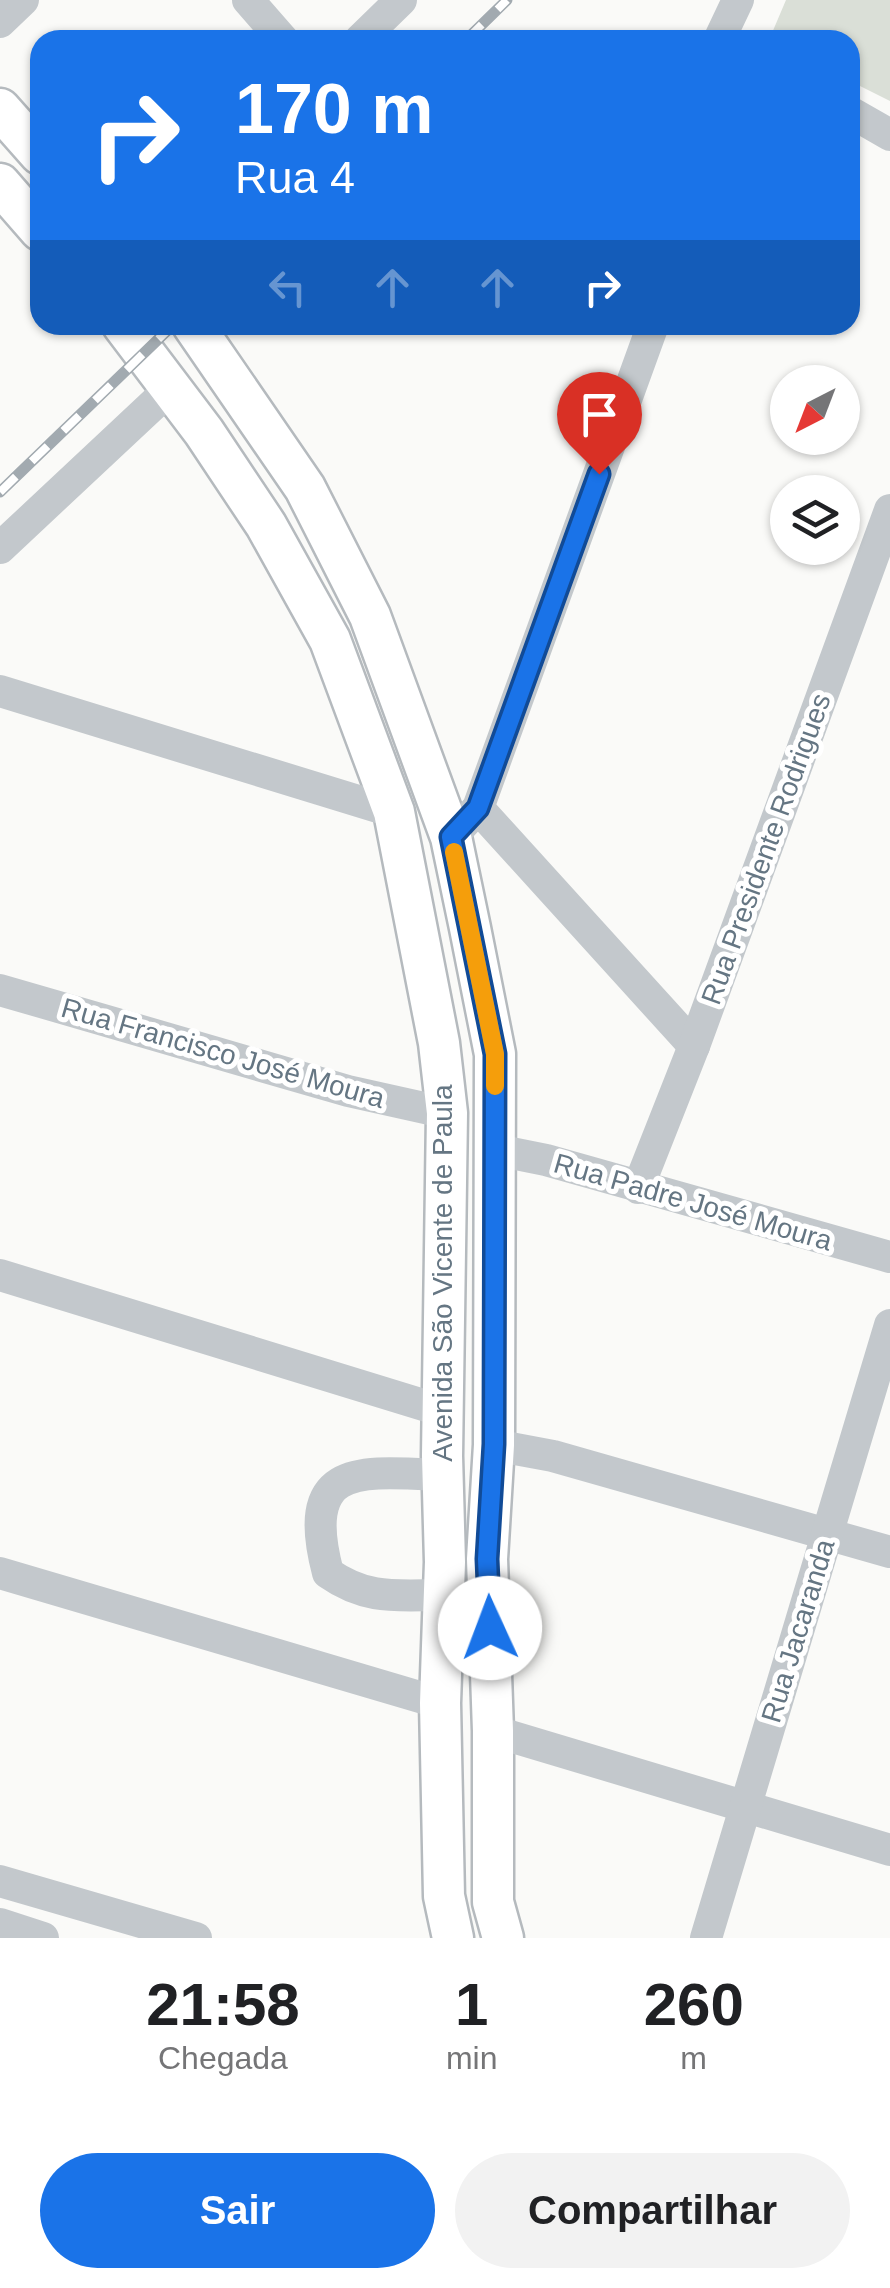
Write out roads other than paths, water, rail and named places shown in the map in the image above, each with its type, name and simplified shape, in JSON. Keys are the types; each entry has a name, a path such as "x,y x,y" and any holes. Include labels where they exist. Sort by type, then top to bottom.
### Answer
{"main road":[{"path":"0,110 30,143"},
{"path":"0,184 30,218"},
{"name":"Avenida São Vicente de Paula","path":"132,335 173,386 266,526 330,640 394,812 440,1043 447,1113 442,1411 445,1579 440,1703 444,1896 453,1938"},
{"name":"Avenida São Vicente de Paula","path":"200,335 305,488 370,616 451,837 495,1054 494,1444 487,1559 493,1731 492,1902 503,1938"},
{"path":"445,1579 487,1559"}],"street":[{"path":"0,22 23,0"},
{"path":"248,0 275,30"},
{"path":"370,30 401,0"},
{"path":"724,30 738,0"},
{"path":"860,118 890,135"},
{"path":"451,837 478,808 649,335"},
{"path":"0,548 173,386"},
{"name":"Rua Presidente Rodrigues","path":"638,1188 694,1046 890,510"},
{"path":"0,691 394,812"},
{"path":"478,808 694,1046"},
{"name":"Rua Francisco José Moura","path":"0,990 348,1091 447,1113"},
{"name":"Rua Padre José Moura","path":"496,1150 546,1160 890,1257"},
{"path":"0,1275 442,1411"},
{"name":"Rua Jacaranda","path":"706,1938 890,1325"},
{"path":"494,1444 552,1456 890,1552"},
{"path":"442,1475 356,1474 340,1483 322,1505 321,1546 328,1573 352,1590 383,1595 445,1579"},
{"path":"0,1573 440,1703"},
{"path":"493,1731 890,1850"},
{"path":"0,1881 196,1938"},
{"path":"0,1924 43,1938"}],"railway":[{"path":"476,30 507,0"},
{"path":"0,492 163,335"}]}
